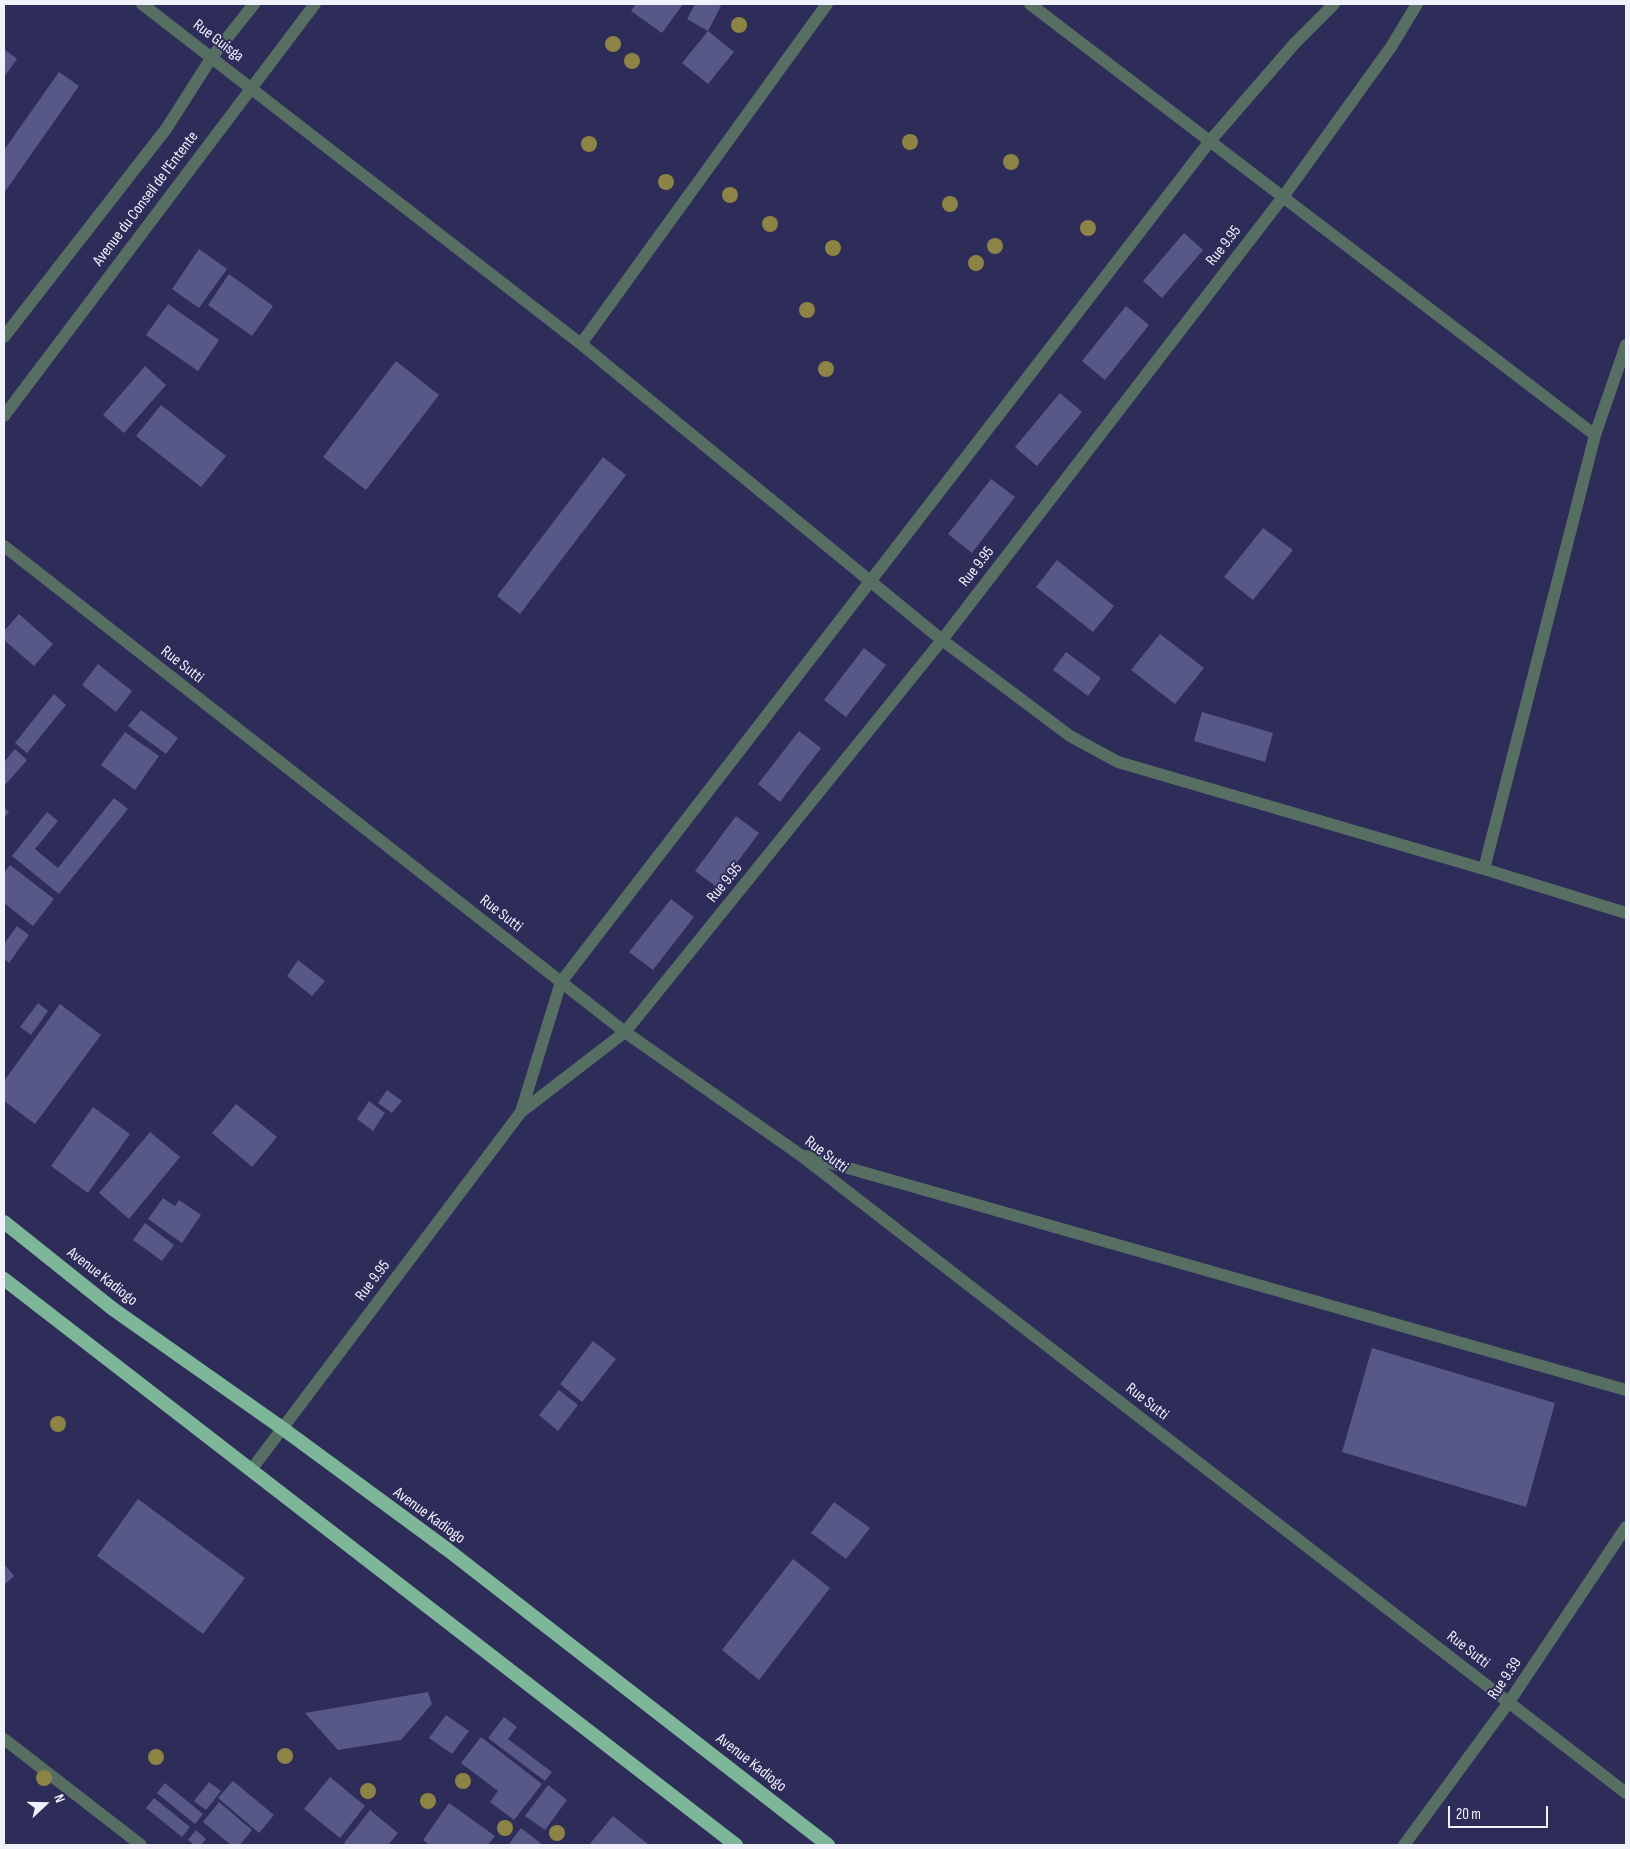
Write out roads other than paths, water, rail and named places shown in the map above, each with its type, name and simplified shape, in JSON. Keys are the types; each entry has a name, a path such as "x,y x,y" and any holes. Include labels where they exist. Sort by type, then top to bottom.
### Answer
{"highway":[{"name":"Avenue Kadiogo","path":"4,1222 113,1308 282,1428 448,1550 828,1845"},
{"path":"4,1279 736,1845"}],"street":[{"name":"Rue Guisga","path":"142,4 581,344 942,640 1070,736 1118,762 1484,869 1626,913"},
{"name":"Avenue du Conseil de l'Entente","path":"4,337 166,130 212,57 254,4"},
{"name":"Avenue du Conseil de l'Entente","path":"4,416 250,87 315,4"},
{"path":"581,344 828,4"},
{"path":"1030,4 1595,435"},
{"name":"Rue 9.95","path":"521,1112 561,982 1210,141 1295,43 1334,4"},
{"name":"Rue 9.95","path":"250,1470 521,1112 625,1032 942,640 1283,197 1391,47 1417,4"},
{"path":"1484,869 1595,435 1626,345"},
{"name":"Rue Sutti","path":"4,546 625,1032 799,1154 1626,1793"},
{"path":"799,1154 1626,1390"},
{"name":"Rue 9.39","path":"1404,1845 1509,1702 1626,1527"},
{"path":"4,1739 141,1845"}]}
